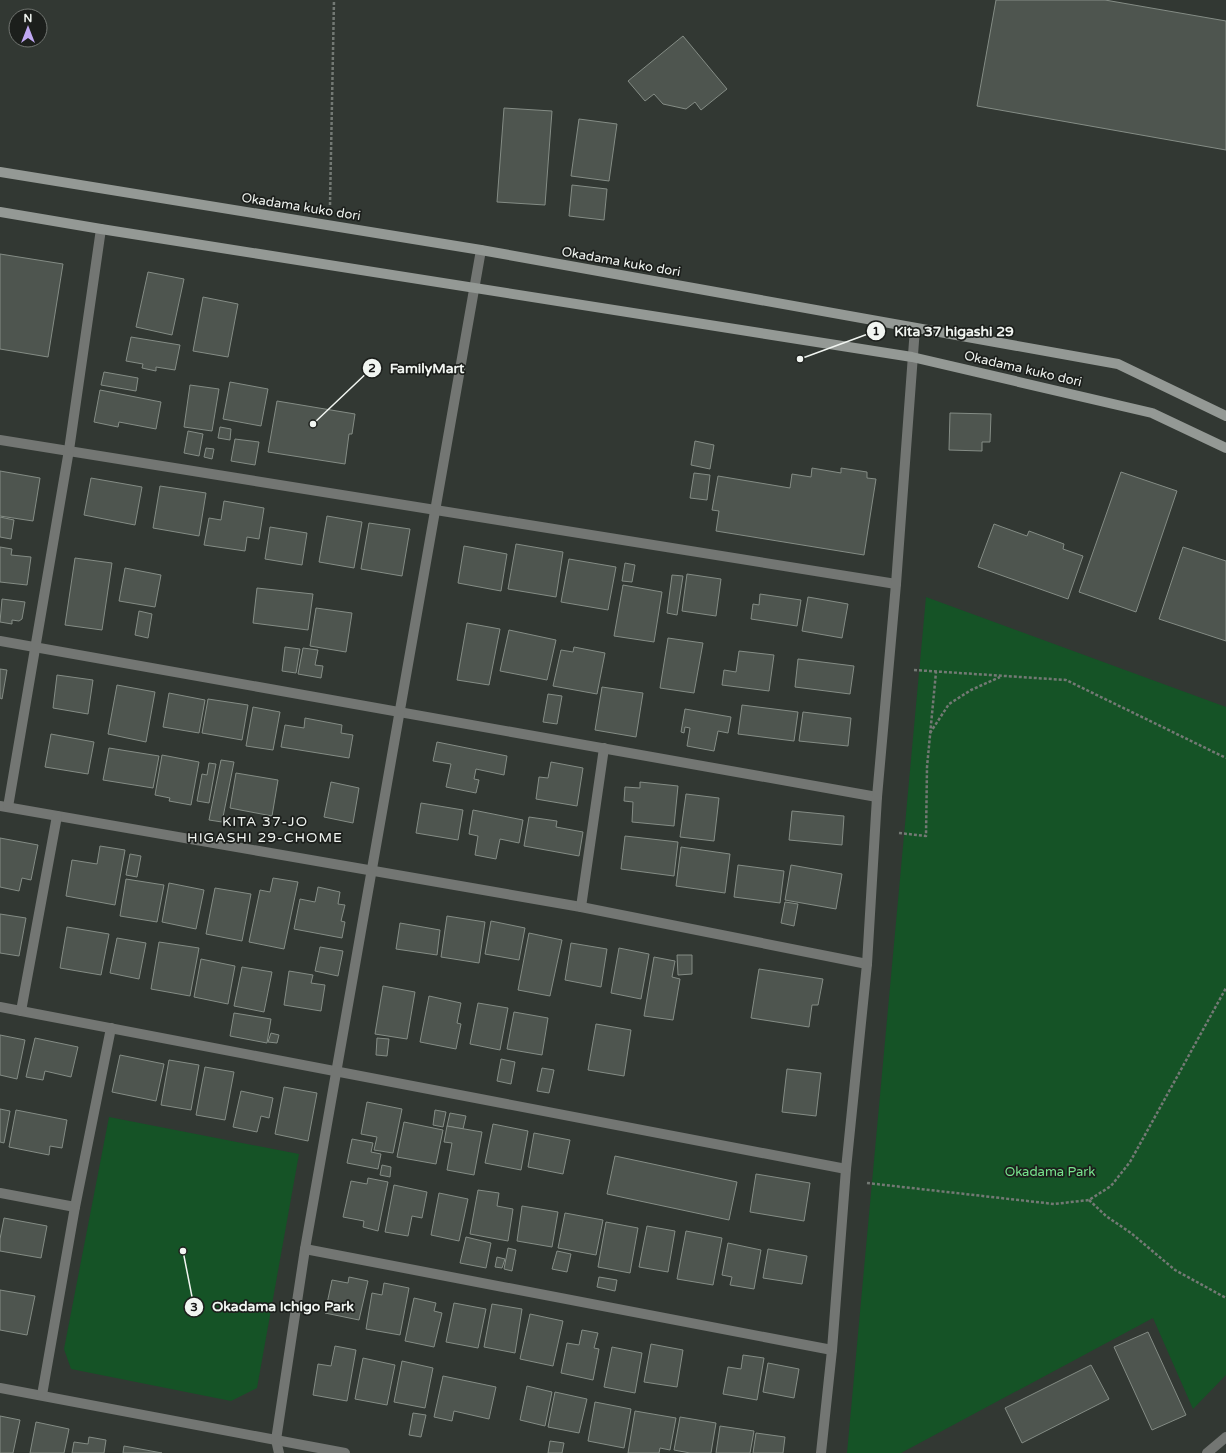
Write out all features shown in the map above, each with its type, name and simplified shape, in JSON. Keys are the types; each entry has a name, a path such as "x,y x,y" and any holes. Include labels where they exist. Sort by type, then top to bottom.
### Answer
{"main road":[{"name":"Okadama kuko dori","path":"0,172 481,250 1118,364 1226,416"},
{"name":"Okadama kuko dori","path":"0,212 101,230 912,357 1152,413 1226,448"}],"street":[{"path":"101,230 69,450 36,647 4,806 372,872 581,907 867,964"},
{"path":"279,1453 276,1440 305,1249 481,250"},
{"path":"821,1453 832,1350 846,1169 867,964 877,797 896,584 915,328"},
{"path":"0,440 896,584"},
{"path":"0,641 401,711 877,797"},
{"path":"581,907 604,748"},
{"path":"21,1011 57,816"},
{"path":"0,1007 846,1169"},
{"path":"42,1395 75,1207 111,1028"},
{"path":"0,1193 75,1207"},
{"path":"305,1249 832,1350"},
{"path":"0,1388 345,1453"},
{"path":"1207,1453 1226,1437"}],"path":[{"path":"330,225 334,0"},
{"path":"914,670 1066,680 1226,758"},
{"path":"899,833 926,836 927,768 936,672"},
{"path":"930,734 949,704 971,690 1002,676"},
{"path":"867,1183 1054,1204 1089,1200 1111,1186 1130,1162 1226,988"},
{"path":"1089,1200 1106,1216 1131,1233 1175,1270 1226,1298"}],"green space":[{"name":"Okadama Park","path":"926,597 1226,707 1226,1375 1193,1409 1153,1318 901,1453 847,1453"},
{"path":"109,1117 299,1154 257,1388 231,1401 71,1369 64,1349"}],"building":[{"path":"996,0 1105,0 1226,21 1226,150 977,106"},
{"path":"683,36 727,89 701,110 695,102 686,109 663,104 654,94 645,101 628,81"},
{"path":"504,108 552,111 545,205 497,202"},
{"path":"579,119 617,124 609,181 571,176"},
{"path":"572,185 607,189 604,220 569,216"},
{"path":"0,254 63,264 48,357 0,349"},
{"path":"148,272 184,279 172,335 136,327"},
{"path":"203,297 238,304 228,357 193,351"},
{"path":"131,337 180,345 175,370 156,367 156,371 142,368 143,364 126,361"},
{"path":"104,372 138,378 136,391 101,385"},
{"path":"230,382 268,389 261,426 223,419"},
{"path":"190,385 219,389 212,431 184,427"},
{"path":"100,390 161,402 156,429 119,422 118,427 94,422"},
{"path":"277,401 355,414 352,434 349,434 345,464 268,452"},
{"path":"950,413 991,414 990,442 982,442 982,451 949,450"},
{"path":"220,427 231,429 230,440 218,438"},
{"path":"188,431 203,434 199,456 184,453"},
{"path":"235,439 259,442 255,465 231,461"},
{"path":"695,441 714,445 710,469 691,465"},
{"path":"206,448 214,449 212,459 204,457"},
{"path":"812,468 841,473 841,468 867,472 867,478 876,479 864,555 716,531 719,511 712,510 718,476 790,488 792,474 811,477"},
{"path":"0,471 40,478 33,521 0,516"},
{"path":"1121,472 1177,491 1136,612 1079,592"},
{"path":"694,473 710,475 707,500 690,498"},
{"path":"91,478 142,487 135,525 84,515"},
{"path":"160,486 206,493 199,536 153,528"},
{"path":"224,501 264,508 259,539 247,537 245,551 204,545 209,518 221,520"},
{"path":"327,516 362,522 354,568 319,562"},
{"path":"0,517 14,520 11,539 0,537"},
{"path":"369,523 410,529 402,576 361,569"},
{"path":"994,524 1027,536 1029,531 1064,544 1063,549 1083,556 1068,599 978,567"},
{"path":"270,527 307,533 302,565 265,559"},
{"path":"516,544 563,552 556,597 508,589"},
{"path":"464,546 507,554 501,591 458,583"},
{"path":"0,547 12,549 11,555 31,557 27,585 0,582"},
{"path":"1183,547 1226,561 1226,641 1159,619"},
{"path":"75,558 112,563 102,630 65,625"},
{"path":"569,559 616,567 608,610 561,602"},
{"path":"625,563 635,565 632,582 622,581"},
{"path":"125,568 161,575 155,607 119,601"},
{"path":"687,574 721,579 716,616 682,611"},
{"path":"672,575 683,576 677,615 667,613"},
{"path":"623,585 662,592 654,642 614,636"},
{"path":"257,588 313,594 308,630 253,623"},
{"path":"760,594 801,600 797,626 751,619 753,604 759,605"},
{"path":"808,597 848,604 842,638 802,631"},
{"path":"2,599 25,602 22,619 19,621 12,620 12,624 0,622"},
{"path":"316,608 352,613 346,652 310,646"},
{"path":"139,611 152,614 148,638 135,635"},
{"path":"467,623 500,629 489,685 457,680"},
{"path":"509,630 556,640 547,680 500,671"},
{"path":"668,638 703,643 694,693 660,688"},
{"path":"285,647 300,649 296,673 282,671"},
{"path":"574,647 605,653 597,694 553,686 561,650 573,652"},
{"path":"303,648 318,650 315,665 323,666 321,678 298,674"},
{"path":"739,651 774,655 769,691 722,685 724,670 736,672"},
{"path":"798,659 854,666 850,694 795,687"},
{"path":"0,669 7,670 2,699 0,698"},
{"path":"57,675 93,680 88,714 53,708"},
{"path":"117,685 155,692 146,742 108,734"},
{"path":"602,687 643,693 636,737 595,730"},
{"path":"169,693 205,700 199,733 163,727"},
{"path":"548,694 562,696 557,724 543,722"},
{"path":"208,699 248,705 242,740 202,733"},
{"path":"742,705 798,712 794,741 738,734"},
{"path":"253,707 280,712 273,750 246,746"},
{"path":"685,709 731,717 728,733 718,731 714,751 687,746 690,728 685,727 684,733 681,732"},
{"path":"803,712 851,718 848,746 799,741"},
{"path":"305,718 342,725 341,733 353,735 349,758 281,747 285,725 304,728"},
{"path":"51,734 94,742 88,774 45,767"},
{"path":"437,742 507,756 504,775 476,769 474,779 479,780 476,793 446,787 451,764 433,761"},
{"path":"109,748 159,756 153,788 103,780"},
{"path":"162,755 199,762 191,805 169,801 170,798 155,795"},
{"path":"221,760 234,762 222,822 209,820"},
{"path":"551,762 583,768 577,806 536,799 539,777 548,778"},
{"path":"209,763 216,764 209,803 197,801 202,774 207,775"},
{"path":"236,773 278,780 272,816 230,808"},
{"path":"331,782 359,788 353,823 324,817"},
{"path":"640,782 678,786 674,826 632,822 633,802 624,801 625,787 640,788"},
{"path":"686,794 719,798 714,841 680,837"},
{"path":"421,803 463,810 458,840 416,833"},
{"path":"473,810 523,820 519,843 500,839 496,859 475,855 478,836 469,834"},
{"path":"792,811 844,816 842,845 789,840"},
{"path":"529,817 557,821 556,827 583,832 579,856 524,846"},
{"path":"625,836 678,842 674,876 621,869"},
{"path":"0,838 38,845 31,880 22,878 19,891 0,887"},
{"path":"100,846 125,850 115,905 66,896 72,860 97,864"},
{"path":"681,847 730,854 725,893 676,886"},
{"path":"130,854 141,856 137,877 126,875"},
{"path":"738,865 784,871 780,903 734,897"},
{"path":"791,865 842,874 836,909 785,900"},
{"path":"273,878 298,882 284,949 249,942 260,890 270,892"},
{"path":"126,879 164,885 157,922 120,916"},
{"path":"169,883 204,890 196,929 162,922"},
{"path":"318,887 340,892 338,904 345,905 341,921 345,922 342,938 294,929 300,899 315,902"},
{"path":"215,888 251,894 242,941 206,934"},
{"path":"785,902 798,904 794,926 781,923"},
{"path":"0,914 26,918 19,956 0,953"},
{"path":"447,916 485,922 479,963 441,957"},
{"path":"491,921 525,928 519,960 485,954"},
{"path":"400,923 440,930 437,955 396,949"},
{"path":"67,927 109,934 101,975 60,968"},
{"path":"529,933 562,940 550,996 518,990"},
{"path":"117,938 146,943 139,979 110,973"},
{"path":"159,942 199,948 190,996 151,989"},
{"path":"571,943 607,949 601,987 565,980"},
{"path":"320,947 343,951 338,976 315,971"},
{"path":"619,948 649,954 641,999 611,993"},
{"path":"677,955 692,955 692,974 678,975"},
{"path":"654,957 675,961 672,977 680,979 673,1020 644,1016"},
{"path":"201,959 235,966 228,1004 194,997"},
{"path":"242,967 272,972 264,1012 234,1006"},
{"path":"759,969 823,979 818,1005 812,1005 809,1027 751,1018"},
{"path":"289,971 313,975 311,983 325,985 321,1011 284,1005"},
{"path":"383,986 415,992 407,1039 375,1034"},
{"path":"429,996 461,1003 457,1023 461,1024 456,1049 420,1042"},
{"path":"478,1003 508,1008 500,1050 470,1044"},
{"path":"514,1012 548,1018 542,1055 507,1049"},
{"path":"234,1013 271,1019 267,1043 230,1036"},
{"path":"596,1024 631,1030 624,1076 588,1070"},
{"path":"271,1033 279,1035 277,1043 268,1042"},
{"path":"0,1035 25,1040 17,1079 0,1075"},
{"path":"35,1038 78,1047 71,1077 45,1071 43,1080 26,1077"},
{"path":"377,1038 389,1039 387,1056 376,1055"},
{"path":"120,1055 164,1064 156,1101 112,1092"},
{"path":"501,1059 515,1062 511,1084 497,1081"},
{"path":"169,1060 199,1065 191,1110 161,1105"},
{"path":"205,1067 234,1072 225,1120 196,1115"},
{"path":"542,1068 554,1070 549,1093 537,1091"},
{"path":"787,1069 821,1073 816,1116 782,1112"},
{"path":"284,1087 317,1093 308,1141 275,1134"},
{"path":"241,1091 273,1098 269,1118 261,1116 257,1132 233,1127"},
{"path":"367,1102 402,1109 393,1153 374,1150 377,1137 361,1134"},
{"path":"0,1109 10,1111 4,1143 0,1142"},
{"path":"16,1110 67,1120 62,1148 50,1146 49,1155 9,1147"},
{"path":"435,1110 446,1112 443,1127 433,1125"},
{"path":"450,1113 466,1116 463,1129 447,1126"},
{"path":"404,1122 443,1130 436,1164 397,1157"},
{"path":"493,1124 528,1131 521,1170 485,1163"},
{"path":"447,1126 482,1132 474,1175 447,1170 452,1143 444,1142"},
{"path":"534,1133 570,1140 563,1174 528,1167"},
{"path":"352,1139 373,1143 371,1152 381,1154 378,1169 347,1163"},
{"path":"615,1156 737,1182 729,1220 607,1194"},
{"path":"382,1165 391,1167 390,1177 380,1175"},
{"path":"756,1174 810,1183 804,1221 750,1212"},
{"path":"368,1178 388,1182 378,1231 363,1227 364,1221 343,1217 351,1181 367,1184"},
{"path":"394,1185 427,1192 422,1218 412,1216 408,1236 385,1232"},
{"path":"478,1190 499,1193 497,1206 513,1209 508,1241 470,1234"},
{"path":"439,1193 468,1199 459,1241 431,1235"},
{"path":"522,1206 558,1212 552,1247 517,1241"},
{"path":"565,1213 603,1220 596,1255 558,1248"},
{"path":"4,1218 47,1226 41,1258 0,1251 0,1239"},
{"path":"606,1222 638,1228 630,1273 598,1267"},
{"path":"647,1226 675,1231 668,1272 639,1267"},
{"path":"686,1231 722,1238 713,1285 677,1279"},
{"path":"466,1237 491,1243 486,1268 460,1263"},
{"path":"728,1243 761,1250 754,1289 730,1285 732,1277 722,1275"},
{"path":"508,1248 516,1250 512,1271 504,1269"},
{"path":"768,1249 807,1256 802,1284 763,1278"},
{"path":"557,1251 571,1254 567,1272 552,1269"},
{"path":"497,1257 505,1259 502,1268 495,1267"},
{"path":"349,1277 368,1281 359,1320 325,1313 332,1280 348,1283"},
{"path":"599,1277 617,1280 615,1291 597,1287"},
{"path":"384,1283 409,1288 400,1335 366,1329 372,1293 382,1295"},
{"path":"0,1290 35,1296 27,1335 0,1330"},
{"path":"414,1298 436,1303 434,1311 442,1313 434,1347 405,1341"},
{"path":"454,1303 486,1309 478,1348 446,1342"},
{"path":"492,1304 522,1309 515,1353 484,1347"},
{"path":"530,1314 563,1321 553,1366 520,1359"},
{"path":"582,1330 598,1333 594,1348 599,1349 593,1380 561,1373 567,1343 579,1345"},
{"path":"1148,1332 1186,1415 1152,1430 1114,1347"},
{"path":"651,1344 683,1350 677,1387 644,1382"},
{"path":"335,1346 356,1350 347,1401 313,1395 318,1364 331,1366"},
{"path":"612,1347 642,1353 635,1393 604,1387"},
{"path":"743,1355 764,1358 757,1400 723,1394 728,1367 741,1369"},
{"path":"363,1358 395,1365 387,1405 355,1399"},
{"path":"402,1361 433,1368 425,1408 394,1402"},
{"path":"768,1363 799,1369 794,1398 763,1392"},
{"path":"1091,1365 1109,1399 1022,1443 1005,1408"},
{"path":"443,1376 496,1387 489,1419 454,1411 452,1421 434,1417"},
{"path":"527,1386 552,1392 545,1426 520,1420"},
{"path":"555,1392 587,1399 579,1433 548,1427"},
{"path":"595,1402 631,1409 624,1448 588,1441"},
{"path":"635,1411 676,1418 670,1450 660,1448 659,1453 628,1453"},
{"path":"413,1413 426,1415 421,1437 409,1435"},
{"path":"0,1416 20,1420 13,1453 0,1453"},
{"path":"680,1417 716,1423 711,1453 690,1453 674,1450"},
{"path":"36,1422 69,1429 64,1453 30,1453"},
{"path":"720,1426 754,1431 750,1453 716,1453"},
{"path":"756,1433 785,1437 783,1453 753,1453"},
{"path":"89,1437 106,1440 104,1453 72,1453 74,1442 88,1444"},
{"path":"550,1441 564,1443 562,1453 548,1453"},
{"path":"124,1446 162,1453 123,1453"}],"place":[{"name":"Kita 37 higashi 29","path":"800,359"},
{"name":"FamilyMart","path":"313,424"},
{"name":"Okadama Ichigo Park","path":"183,1251"}],"district":[{"name":"KITA 37-JO HIGASHI 29-CHOME","path":"265,830"}]}
